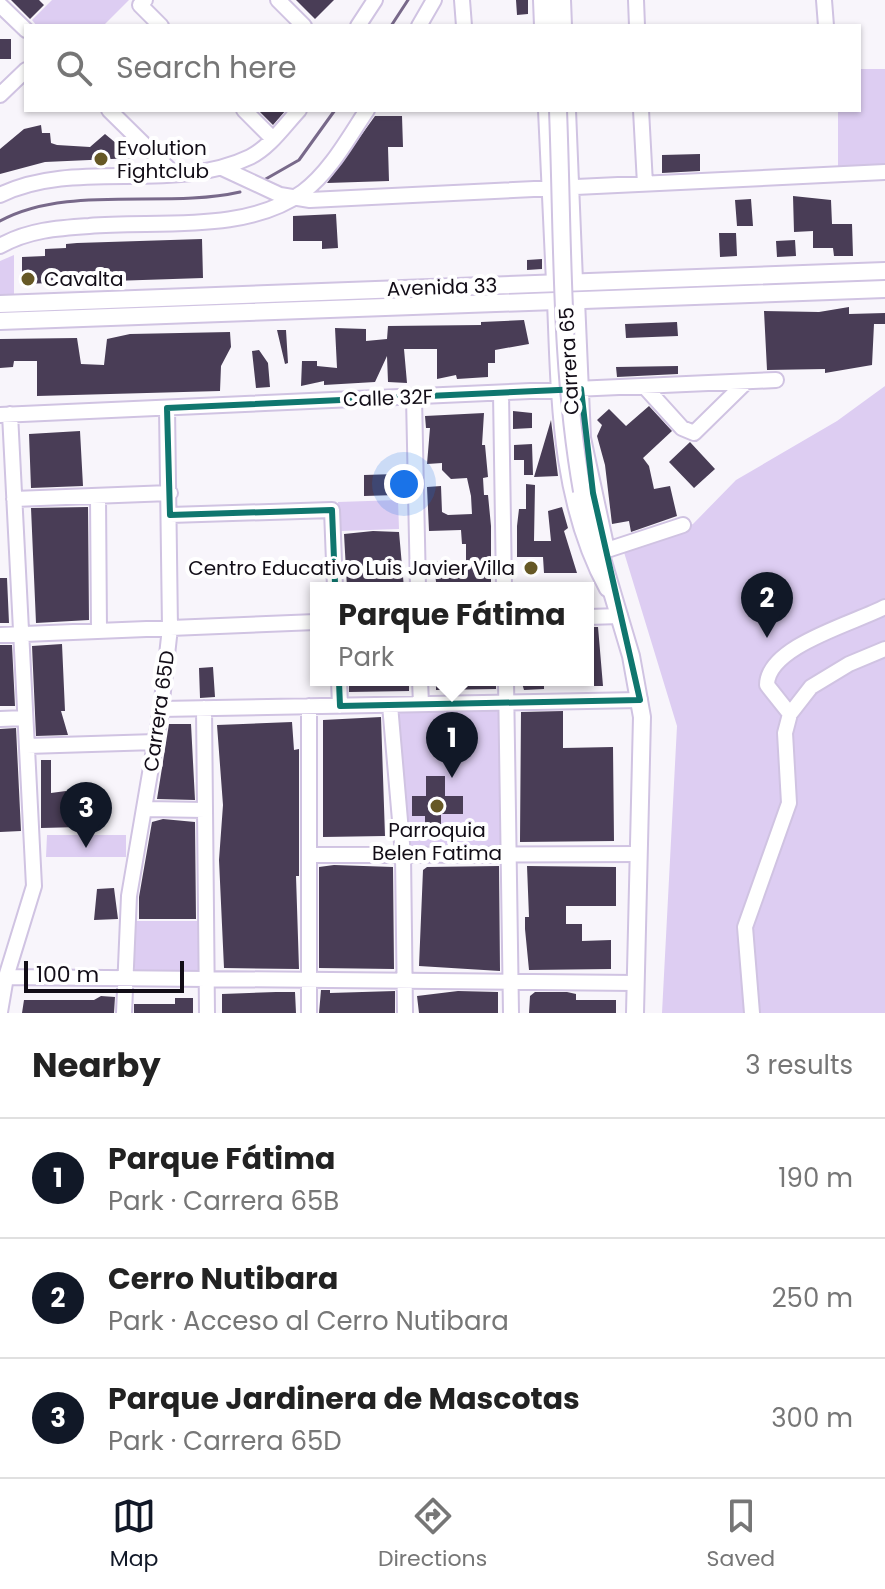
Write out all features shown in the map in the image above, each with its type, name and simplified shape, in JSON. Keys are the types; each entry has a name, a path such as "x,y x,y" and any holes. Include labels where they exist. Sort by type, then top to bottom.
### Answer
{"main road":[{"path":"554,0 555,24"},
{"name":"Carrera 65","path":"558,112 567,362 573,440 582,491 640,700 635,1013"},
{"name":"Avenida 33","path":"0,308 575,281 885,271"},
{"name":"Avenida 33","path":"0,308 555,301 885,289"}],"street":[{"path":"278,0 302,24"},
{"path":"359,24 375,0"},
{"path":"420,24 434,0"},
{"path":"462,0 464,24"},
{"path":"541,0 542,24"},
{"path":"563,0 564,24"},
{"path":"636,0 637,24"},
{"path":"824,0 826,24"},
{"path":"143,3 159,24"},
{"path":"0,5 24,28"},
{"path":"0,95 24,72"},
{"path":"111,112 173,173"},
{"path":"246,112 273,139"},
{"path":"0,195 40,183 222,168 252,156 273,139 297,112"},
{"path":"0,246 18,237 50,230 221,219 259,212 311,185 366,112"},
{"name":"Carrera 65","path":"546,112 554,282"},
{"name":"Carrera 65","path":"568,112 575,281"},
{"path":"641,112 645,184"},
{"path":"222,168 291,198 326,200 885,172"},
{"path":"311,185 326,200"},
{"path":"259,212 267,189"},
{"name":"Carrera 65","path":"577,300 583,438 618,612"},
{"name":"Carrera 65","path":"555,301 565,459 594,566 618,612"},
{"name":"Calle 32F","path":"5,414 776,380"},
{"path":"644,386 682,428 694,433 746,382"},
{"path":"501,393 504,582"},
{"path":"414,397 418,582"},
{"name":"Carrera 65D","path":"124,1013 129,896 156,742 170,628 167,408"},
{"path":"0,1012 6,977 34,886 14,499 5,414"},
{"path":"14,499 170,493"},
{"path":"98,496 99,630"},
{"path":"170,515 332,510 335,582"},
{"path":"607,550 683,525"},
{"path":"790,714 767,685 775,665 790,651 885,607"},
{"path":"594,616 618,612"},
{"path":"0,635 310,622"},
{"path":"752,1013 745,959 745,927 789,803 785,733 790,714 811,687 849,664 885,649"},
{"path":"339,686 340,706"},
{"path":"420,686 421,704"},
{"path":"506,686 511,1013"},
{"path":"161,709 640,700"},
{"path":"390,705 403,855 405,1013"},
{"path":"309,706 309,1013"},
{"path":"204,708 207,1013"},
{"path":"0,719 25,718"},
{"path":"27,746 156,742"},
{"path":"145,809 205,810"},
{"path":"309,855 639,854"},
{"path":"6,977 635,983"}],"highlighted area":[{"path":"581,389 593,493 640,700 340,706 332,510 170,515 167,408"}],"shaded area":[{"path":"52,0 129,0 105,24 35,24 32,20"},
{"path":"861,69 885,69 885,168 838,170 838,112 861,112"},
{"path":"14,255 14,295 0,294 0,261"},
{"path":"885,386 885,1013 662,1013 677,726 623,549 693,524 736,480 837,421"},
{"path":"398,500 399,529 340,531 338,502"},
{"path":"502,708 505,847 405,848 395,710"},
{"path":"47,835 126,835 126,857 46,857"},
{"path":"135,921 203,921 203,971 135,972"}],"building":[{"path":"11,0 39,0 44,5 30,19"},
{"path":"296,0 334,0 315,19"},
{"path":"516,0 528,0 528,14 517,15"},
{"path":"0,39 11,39 11,59 0,59"},
{"path":"260,112 284,112 273,125"},
{"path":"375,116 402,116 403,147 388,147 389,181 327,183"},
{"path":"41,125 42,133 50,133 51,143 90,147 105,134 134,158 45,162 0,174 0,149 24,129"},
{"path":"700,154 700,171 662,173 662,155"},
{"path":"793,196 831,200 832,224 852,224 853,256 834,256 833,248 813,248 813,231 794,232"},
{"path":"751,199 753,226 737,226 735,200"},
{"path":"336,214 338,248 322,249 322,241 293,241 293,216"},
{"path":"719,233 736,233 737,256 720,257"},
{"path":"202,239 203,278 22,284 22,257 45,256 45,249 66,248 66,244 77,243"},
{"path":"795,240 796,256 777,257 776,241"},
{"path":"542,259 542,269 527,270 527,260"},
{"path":"849,307 849,314 885,313 885,324 874,324 872,365 825,373 825,369 767,370 764,311 819,312"},
{"path":"524,320 529,344 495,350 495,363 488,363 488,377 457,379 456,375 437,379 437,349 404,349 407,383 388,382 387,356 375,382 324,385 324,381 301,386 302,361 317,361 317,366 337,368 335,328 366,329 366,341 387,339 388,326 481,325 481,322"},
{"path":"677,322 678,336 626,338 625,324"},
{"path":"277,330 286,330 288,363 285,364"},
{"path":"230,332 231,347 221,366 220,391 37,396 37,361 14,361 13,367 0,368 0,339 77,338 81,364 104,365 107,339 130,334"},
{"path":"259,350 268,363 270,387 256,388 252,351"},
{"path":"678,366 678,374 617,377 616,367"},
{"path":"649,406 672,431 643,458 649,466 654,489 670,486 677,516 631,532 629,521 612,524 605,465 597,436 602,425 597,420 609,409 626,426"},
{"path":"513,411 532,413 532,428 513,429"},
{"path":"484,413 482,445 485,445 488,477 483,478 491,526 491,582 436,582 433,562 466,561 466,544 462,544 461,530 429,531 427,487 441,486 442,512 448,515 472,514 471,496 467,478 451,479 442,470 442,463 427,464 430,428 426,428 425,416"},
{"path":"551,420 558,476 534,477 543,447"},
{"path":"80,431 83,486 31,488 29,434"},
{"path":"690,442 715,469 694,488 669,462"},
{"path":"532,444 533,475 524,475 524,460 514,460 514,445"},
{"path":"396,474 397,495 364,496 364,475"},
{"path":"526,484 535,485 534,541 551,541 548,511 562,507 568,528 564,531 577,573 544,573 543,557 517,557 519,509 526,509"},
{"path":"88,507 89,620 36,623 31,508"},
{"path":"399,532 403,582 347,582 344,534"},
{"path":"0,578 7,578 9,623 0,623"},
{"path":"594,627 598,627 603,686 594,686"},
{"path":"62,644 65,711 61,711 68,735 36,736 32,646"},
{"path":"0,645 12,645 15,706 0,706"},
{"path":"213,667 215,697 200,698 199,668"},
{"path":"349,686 409,686 409,691 349,692"},
{"path":"436,686 496,686 496,689 436,690"},
{"path":"523,686 544,686 544,689 524,690"},
{"path":"563,711 563,748 613,747 614,841 520,842 521,712"},
{"path":"381,717 385,836 323,837 323,720"},
{"path":"292,722 294,750 299,749 299,876 296,876 299,969 224,968 219,860 223,805 217,725"},
{"path":"169,724 191,724 195,800 157,799"},
{"path":"16,728 21,831 0,832 0,729"},
{"path":"41,760 51,760 51,793 66,791 68,807 80,807 80,827 41,828"},
{"name":"Parroquia Belen Fatima","path":"426,776 445,776 445,796 463,796 463,814 441,814 441,835 425,835 425,816 412,816 412,796 426,796"},
{"path":"163,819 195,822 196,919 139,919 139,897 152,822"},
{"path":"499,866 500,971 419,966 423,870 427,867"},
{"path":"527,866 616,867 616,906 566,906 566,924 582,924 582,941 611,940 611,969 529,970 525,929 525,917 529,917"},
{"path":"319,867 393,867 394,969 319,968"},
{"path":"114,888 118,919 94,920 97,889"},
{"path":"321,990 330,990 330,993 395,991 395,1013 319,1013"},
{"path":"458,991 498,992 498,1013 419,1013 417,996"},
{"path":"295,992 296,1013 222,1013 222,994"},
{"path":"535,992 567,992 576,994 576,1000 616,1000 616,1013 529,1013 530,996"},
{"path":"101,996 115,997 114,1013 22,1013 24,1000 94,1000"},
{"path":"175,998 193,998 193,1013 134,1013 134,1004 175,1004"}],"waterway":[{"path":"392,24 408,0"},
{"path":"264,180 299,160 334,112"},
{"path":"0,221 55,203 211,197 240,192"}],"place":[{"name":"Evolution Fightclub","path":"101,159"},
{"name":"Cavalta","path":"28,279"},
{"name":"Centro Educativo Luis Javier Villa","path":"531,568"},
{"name":"Cerro Nutibara","path":"767,638"},
{"name":"Parque Fátima","path":"452,778"},
{"name":"Parroquia Belen Fatima","path":"437,806"},
{"name":"Parque Jardinera de Mascotas","path":"86,848"}]}
